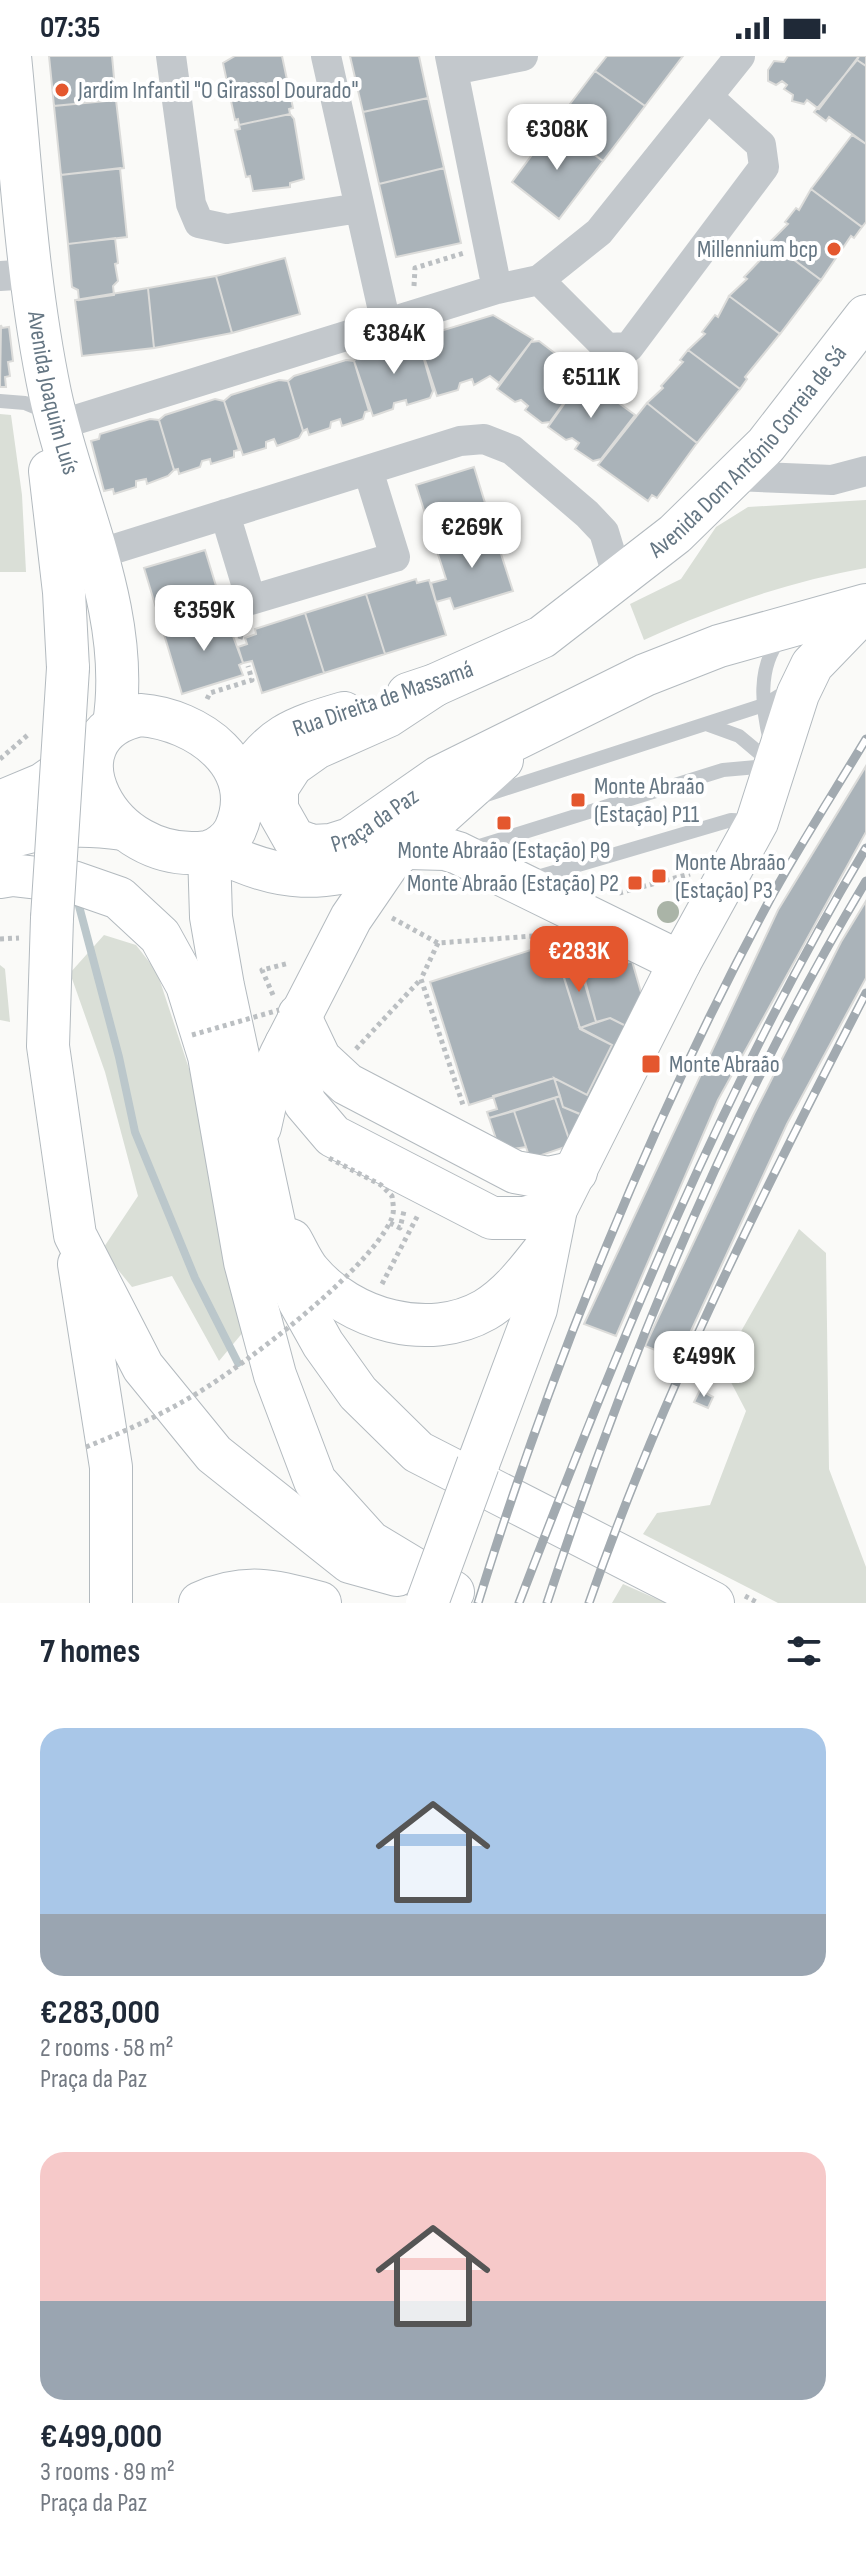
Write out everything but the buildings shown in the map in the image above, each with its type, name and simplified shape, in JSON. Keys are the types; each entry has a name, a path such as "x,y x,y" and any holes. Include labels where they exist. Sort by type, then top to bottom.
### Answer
{"street":[{"name":"Avenida Joaquim Luís","path":"10,56 16,275 113,617 118,698 106,734"},
{"path":"171,56 191,204 199,223 227,229 359,208"},
{"path":"326,56 386,324"},
{"path":"497,289 452,63 523,56"},
{"path":"111,1603 111,1467 48,1046 52,918 68,668 64,592 47,444 53,411 386,324 497,289 539,280 599,232 740,56"},
{"path":"539,280 607,348 629,347 764,167 761,145 709,98"},
{"name":"Avenida Dom António Correia de Sá","path":"618,578 675,534 766,445 866,316"},
{"path":"95,555 460,441 484,439 512,450 587,514 604,532 618,578"},
{"path":"225,514 251,600 395,557 368,470"},
{"path":"735,476 832,480 866,471"},
{"name":"Rua Direita de Massamá","path":"241,784 256,759 284,732 435,685 542,637 618,578"},
{"path":"529,734 645,675 793,622 866,607"},
{"name":"Praça da Paz","path":"551,1228 680,962 757,822 798,694 812,665 866,607"},
{"name":"Praça da Paz","path":"435,685 388,716 316,748 292,765 277,788 277,809 294,839 312,846 331,845 350,839 439,777 529,734"},
{"path":"0,802 43,784 106,734 140,715 166,717 191,728 225,754 241,784 241,818 232,836 212,851 164,851 139,841 123,829 96,791 92,762 106,734"},
{"name":"Praça da Paz","path":"257,1139 288,1023 361,902 399,855 529,734"},
{"path":"0,840 44,827 87,824 123,829"},
{"name":"Praça da Paz","path":"212,851 242,863 302,877 341,875 399,855 445,849 680,962"},
{"path":"212,851 213,931 282,1260 299,1301 323,1344 358,1393 418,1452 713,1603"},
{"path":"0,877 12,875 73,882 119,898 160,936 187,985 209,1056 245,1262 275,1375 315,1481 370,1542 453,1599"},
{"path":"288,1023 305,1103 333,1136 492,1218 525,1218 551,1228"},
{"path":"288,1023 334,1073 469,1149 531,1176 548,1178 576,1172"},
{"path":"268,1192 309,1271 366,1313 386,1320 432,1327 483,1311 516,1286 551,1228"},
{"path":"453,1599 478,1464 536,1309 551,1228"},
{"path":"75,1235 143,1367 214,1454 350,1562 453,1599"},
{"path":"200,1603 223,1593 271,1589 313,1601"},
{"path":"230,1603 271,1596 313,1601"}],"lane":[{"path":"0,401 25,403 53,411"},
{"name":"Praça da Paz","path":"458,853 723,770 775,766 764,705 768,661 793,622"},
{"name":"Praça da Paz","path":"449,811 511,785 764,705 778,699 812,665"},
{"path":"706,724 739,736 775,766"},
{"path":"517,882 731,820 757,822"}],"path":[{"path":"417,296 413,280 415,268 488,246"},
{"path":"191,728 210,693 252,680 248,666"},
{"path":"361,902 438,943 578,933 595,900 693,873"},
{"path":"438,943 421,979 474,1139 469,1149"},
{"path":"192,1035 288,1023 262,970"},
{"path":"86,1447 129,1429 196,1393 252,1355 337,1284 390,1223 392,1196 381,1185 329,1158"},
{"path":"390,1223 400,1228"}],"shaded area":[{"path":"0,414 11,415 22,495 26,572 0,572"},
{"path":"866,500 866,568 753,597 644,640 630,604 681,579 716,527 748,507"},
{"path":"104,935 136,945 157,972 207,1123 249,1325 219,1361 172,1276 132,1287 102,1250 138,1196 105,1072 70,973"},
{"path":"0,965 5,969 10,1022 0,1020"},
{"path":"799,1229 826,1253 829,1469 866,1567 866,1603 778,1603 643,1534 657,1513 710,1505 746,1411 722,1365"},
{"path":"623,1584 666,1603 612,1603"}],"waterway":[{"path":"79,906 119,1057 135,1132 195,1278 238,1363"}],"railway":[{"path":"478,1603 571,1336 643,1159 767,905 866,739"},
{"path":"519,1603 595,1410 676,1218 766,1030 866,848"},
{"path":"547,1603 612,1417 687,1233 771,1053 866,881"},
{"path":"589,1603 682,1369 790,1142 866,993"}],"place":[{"name":"Jardim Infantil \"O Girassol Dourado\"","path":"62,90"},
{"name":"Millennium bcp","path":"834,249"},
{"name":"Monte Abraão (Estação) P11","path":"578,800"},
{"name":"Monte Abraão (Estação) P9","path":"504,823"},
{"name":"Monte Abraão (Estação) P3","path":"659,876"},
{"name":"Monte Abraão (Estação) P2","path":"635,883"},
{"name":"Monte Abraão","path":"651,1064"}]}
